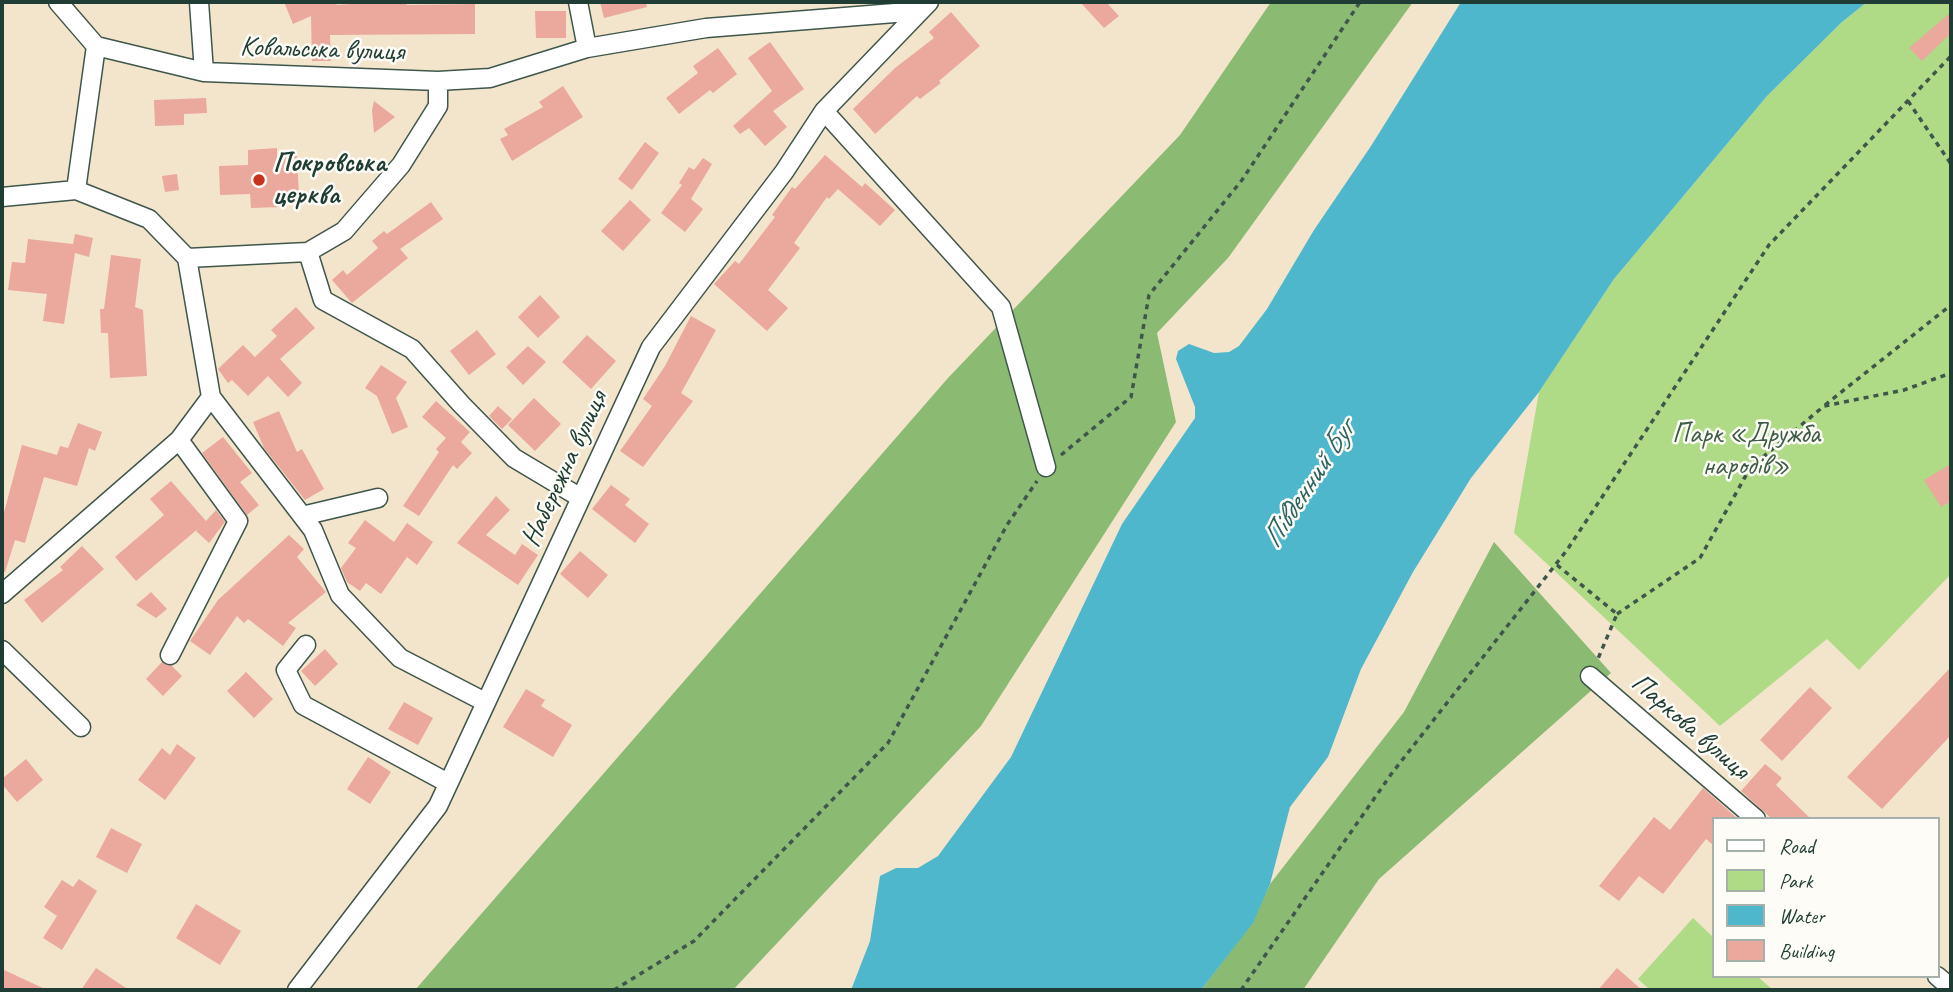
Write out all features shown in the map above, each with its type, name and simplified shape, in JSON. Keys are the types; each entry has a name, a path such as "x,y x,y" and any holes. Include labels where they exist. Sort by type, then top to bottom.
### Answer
{"street":[{"path":"58,2 96,46 76,190"},
{"name":"Ковальська вулиця","path":"199,2 204,72"},
{"path":"578,2 587,48"},
{"name":"Ковальська вулиця","path":"96,46 204,72 438,81 491,78 587,48 706,28 925,6"},
{"name":"Набережна вулиця","path":"297,990 438,806 651,347 784,172 824,111 925,6"},
{"name":"Ковальська вулиця","path":"187,258 308,252 344,231 401,165 439,106 438,81"},
{"path":"824,111 1001,307 1046,467"},
{"path":"2,197 76,190 149,219 187,258 211,397 313,530 340,595 400,658 485,702"},
{"path":"308,252 323,300 412,349 514,458 581,498"},
{"path":"2,594 179,440 211,397"},
{"path":"170,655 238,521 179,440"},
{"path":"302,516 378,498"},
{"path":"306,645 286,670 303,705 448,783"},
{"path":"2,650 80,727"},
{"name":"Паркова вулиця","path":"1590,676 1754,817"}],"path":[{"path":"614,990 694,941 888,743 1007,525 1046,467 1131,397 1149,296 1242,180 1360,2"},
{"path":"1241,990 1392,773 1556,564 1769,245 1951,56"},
{"path":"1908,101 1951,164"},
{"path":"1590,676 1617,614 1700,558 1750,468 1951,305"},
{"path":"1824,406 1904,390 1951,373"},
{"path":"1556,564 1617,614"}],"green space":[{"path":"1271,2 1413,2 1228,258 1157,333 1176,422 981,726 733,990 415,990 948,378 1180,135"},
{"name":"Парк «Дружба народів»","path":"1867,2 1951,2 1951,574 1859,670 1827,639 1720,726 1514,533 1539,392 1614,279 1767,96 1842,22"},
{"path":"1494,542 1611,673 1379,879 1303,990 1201,990 1252,923 1270,884 1404,712"},
{"path":"1693,918 1712,936 1712,978 1759,978 1773,990 1650,990 1638,979"}],"water":[{"name":"Південний Буг","path":"1461,2 1867,2 1842,22 1767,96 1614,279 1539,392 1471,478 1413,572 1361,669 1328,757 1290,807 1270,884 1253,923 1201,990 851,990 870,941 880,876 896,868 918,868 938,856 1011,757 1122,524 1195,418 1195,407 1176,359 1178,351 1189,344 1214,353 1229,352 1239,346 1267,309 1314,230 1371,146"}],"building":[{"path":"284,2 343,2 335,5 383,2 407,2 407,5 475,4 475,34 330,35 331,61 312,61 311,16 293,24"},
{"path":"600,2 646,2 647,7 604,18"},
{"path":"1080,2 1106,2 1119,16 1104,28"},
{"path":"535,11 566,11 566,38 536,38"},
{"path":"951,12 980,46 939,81 941,83 920,99 917,96 875,134 853,109 895,68 934,38 929,32"},
{"path":"1951,12 1951,33 1922,61 1909,48"},
{"path":"770,42 804,89 773,111 787,127 765,146 749,128 740,134 733,126 772,91 748,58"},
{"path":"718,48 737,74 713,93 710,90 679,114 666,98 698,73 693,66"},
{"path":"563,86 583,117 512,161 500,139 508,135 504,129 543,107 539,102"},
{"path":"206,98 207,113 184,114 184,125 155,126 154,100"},
{"path":"374,101 395,117 374,133 372,110"},
{"path":"645,142 659,153 632,190 618,179"},
{"name":"Покровська церква","path":"277,148 277,157 297,156 299,197 279,198 280,207 251,208 250,194 220,195 219,166 248,165 248,150"},
{"path":"825,155 862,187 865,183 895,210 880,226 838,189 829,199 827,197 794,243 800,248 768,290 788,308 767,331 714,284 735,261 739,264 775,217 772,215 792,187 795,189"},
{"path":"703,158 712,164 691,199 703,209 685,232 661,213 682,185 679,183 689,167 694,170"},
{"path":"177,174 179,190 165,192 162,176"},
{"path":"630,200 651,220 623,251 601,231"},
{"path":"431,202 443,219 400,249 408,258 352,303 332,280 343,270 347,275 378,248 372,241 384,231 387,234"},
{"path":"75,234 93,238 89,257 75,253 64,324 43,321 47,294 8,290 12,262 25,263 28,239 73,244"},
{"path":"111,255 141,259 135,307 143,310 147,376 110,378 108,333 101,333 100,309 104,309"},
{"path":"540,295 560,317 538,338 518,317"},
{"path":"296,307 315,328 280,359 302,383 288,397 268,376 248,396 232,380 228,383 218,369 243,345 255,357 277,336 271,330"},
{"path":"691,316 716,330 681,393 693,401 643,467 620,451 652,406 643,399 665,366"},
{"path":"477,330 496,354 469,375 450,351"},
{"path":"587,335 616,361 591,389 562,362"},
{"path":"528,346 546,362 523,385 506,367"},
{"path":"381,365 407,382 396,398 408,427 392,434 377,396 365,388"},
{"path":"534,398 561,424 535,451 508,425"},
{"path":"436,401 470,432 461,442 472,453 457,469 453,465 419,516 403,506 439,452 436,449 446,438 422,417"},
{"path":"498,406 512,419 502,429 489,416"},
{"path":"279,411 297,452 302,449 324,489 305,500 264,448 253,422"},
{"path":"78,423 102,432 95,451 89,448 77,486 44,477 25,543 15,540 5,572 2,571 2,520 22,445 57,455 60,446 68,448"},
{"path":"223,437 252,473 240,482 259,505 247,515 202,453"},
{"path":"1951,464 1951,501 1941,507 1924,480"},
{"path":"171,481 206,521 216,510 225,522 209,543 196,531 199,528 136,581 115,557 164,515 150,499"},
{"path":"611,485 630,499 625,505 649,524 635,543 592,509"},
{"path":"496,496 510,510 486,535 515,555 522,544 538,555 518,585 457,543"},
{"path":"365,520 394,542 407,523 433,542 417,565 407,557 381,594 366,583 360,591 347,582 341,568 356,548 348,543"},
{"path":"289,535 304,549 297,557 326,592 288,623 296,628 283,646 248,619 244,623 237,616 210,655 190,641 218,600"},
{"path":"82,546 104,569 42,623 24,600 63,570 60,567"},
{"path":"580,551 608,575 588,598 560,574"},
{"path":"151,592 167,609 156,618 136,605"},
{"path":"325,649 338,664 315,686 301,671"},
{"path":"162,662 172,666 182,676 163,696 146,679"},
{"path":"1951,667 1951,735 1882,809 1847,777"},
{"path":"246,672 273,699 254,718 227,691"},
{"path":"1810,687 1832,708 1782,761 1760,740"},
{"path":"526,689 545,700 541,706 572,725 553,757 503,727"},
{"path":"404,702 433,718 418,745 388,729"},
{"path":"177,744 196,758 165,800 138,780 162,748 170,755"},
{"path":"368,757 391,772 370,804 347,789"},
{"path":"26,759 43,780 17,802 2,784 2,779"},
{"path":"1765,764 1782,778 1776,785 1809,817 1770,817 1741,791"},
{"path":"1703,788 1736,817 1712,817 1712,844 1706,839 1663,894 1639,876 1619,901 1599,886 1654,817 1670,830"},
{"path":"111,828 142,844 127,873 96,857"},
{"path":"79,879 97,891 62,950 43,938 57,916 44,907 62,880 73,887"},
{"path":"196,904 241,931 220,965 176,938"},
{"path":"96,968 129,990 81,990"},
{"path":"1617,968 1642,990 1598,990"},
{"path":"2,969 47,990 2,990"}],"place":[{"name":"Покровська церква","path":"259,180"}]}
